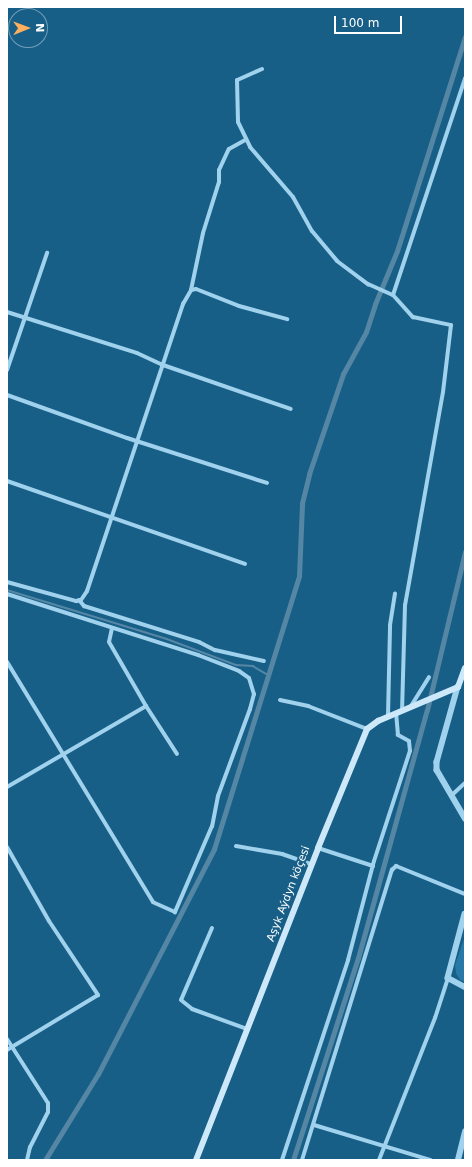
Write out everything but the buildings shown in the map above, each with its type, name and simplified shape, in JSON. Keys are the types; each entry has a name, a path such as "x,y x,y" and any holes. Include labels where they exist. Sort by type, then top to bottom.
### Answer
{"main road":[{"path":"367,729 388,716 440,697 458,687 465,668"},
{"name":"Aşyk Aýdyn köçesi","path":"196,1160 311,864 367,729"}],"street":[{"path":"262,69 237,80 236,113 244,141 292,197 312,231 327,249 355,275 383,292 393,295 406,312 419,319 451,325 451,333 405,605 398,735 409,741 410,751 373,866 348,960 282,1160"},
{"path":"393,295 465,78"},
{"path":"79,600 87,591 183,304 191,290 203,233 219,182 220,170 227,151 244,141"},
{"path":"7,370 47,253"},
{"path":"191,290 196,289 239,306 287,319"},
{"path":"7,312 137,353 163,365 291,409"},
{"path":"7,395 267,483"},
{"path":"7,481 246,564"},
{"path":"7,582 59,598 79,600 84,606 198,642 215,650 264,661"},
{"path":"388,716 390,625 395,593"},
{"path":"7,594 239,671 246,674 254,688 250,709 218,796 212,826 175,912 153,902 7,662"},
{"path":"112,628 109,642 146,706 178,754"},
{"path":"413,707 422,687 429,677"},
{"path":"458,687 437,762 439,774 453,794 465,818"},
{"path":"280,700 308,706 367,729"},
{"path":"7,787 146,706"},
{"path":"453,794 465,783"},
{"path":"236,846 282,854 311,864"},
{"path":"7,847 49,921 98,995 7,1050"},
{"path":"318,848 373,866"},
{"path":"302,1160 392,870 396,866 465,894"},
{"path":"379,1160 435,1018 448,978 465,914"},
{"path":"212,928 181,1000 192,1009 247,1029"},
{"path":"448,978 465,987"},
{"path":"7,1039 48,1103 48,1112 30,1147 27,1160"},
{"path":"314,1125 431,1160"},
{"path":"458,1160 465,1132"}],"shaded area":[{"path":"465,936 465,982 460,980 456,973 455,965"}],"waterway":[{"path":"45,1160 98,1074 214,849 299,576 302,503 309,474 343,374 366,332 375,304 397,251 465,36"},
{"path":"293,1160 358,958 427,710 465,552"},
{"path":"7,590 167,639 236,665 253,666 268,675"}]}
